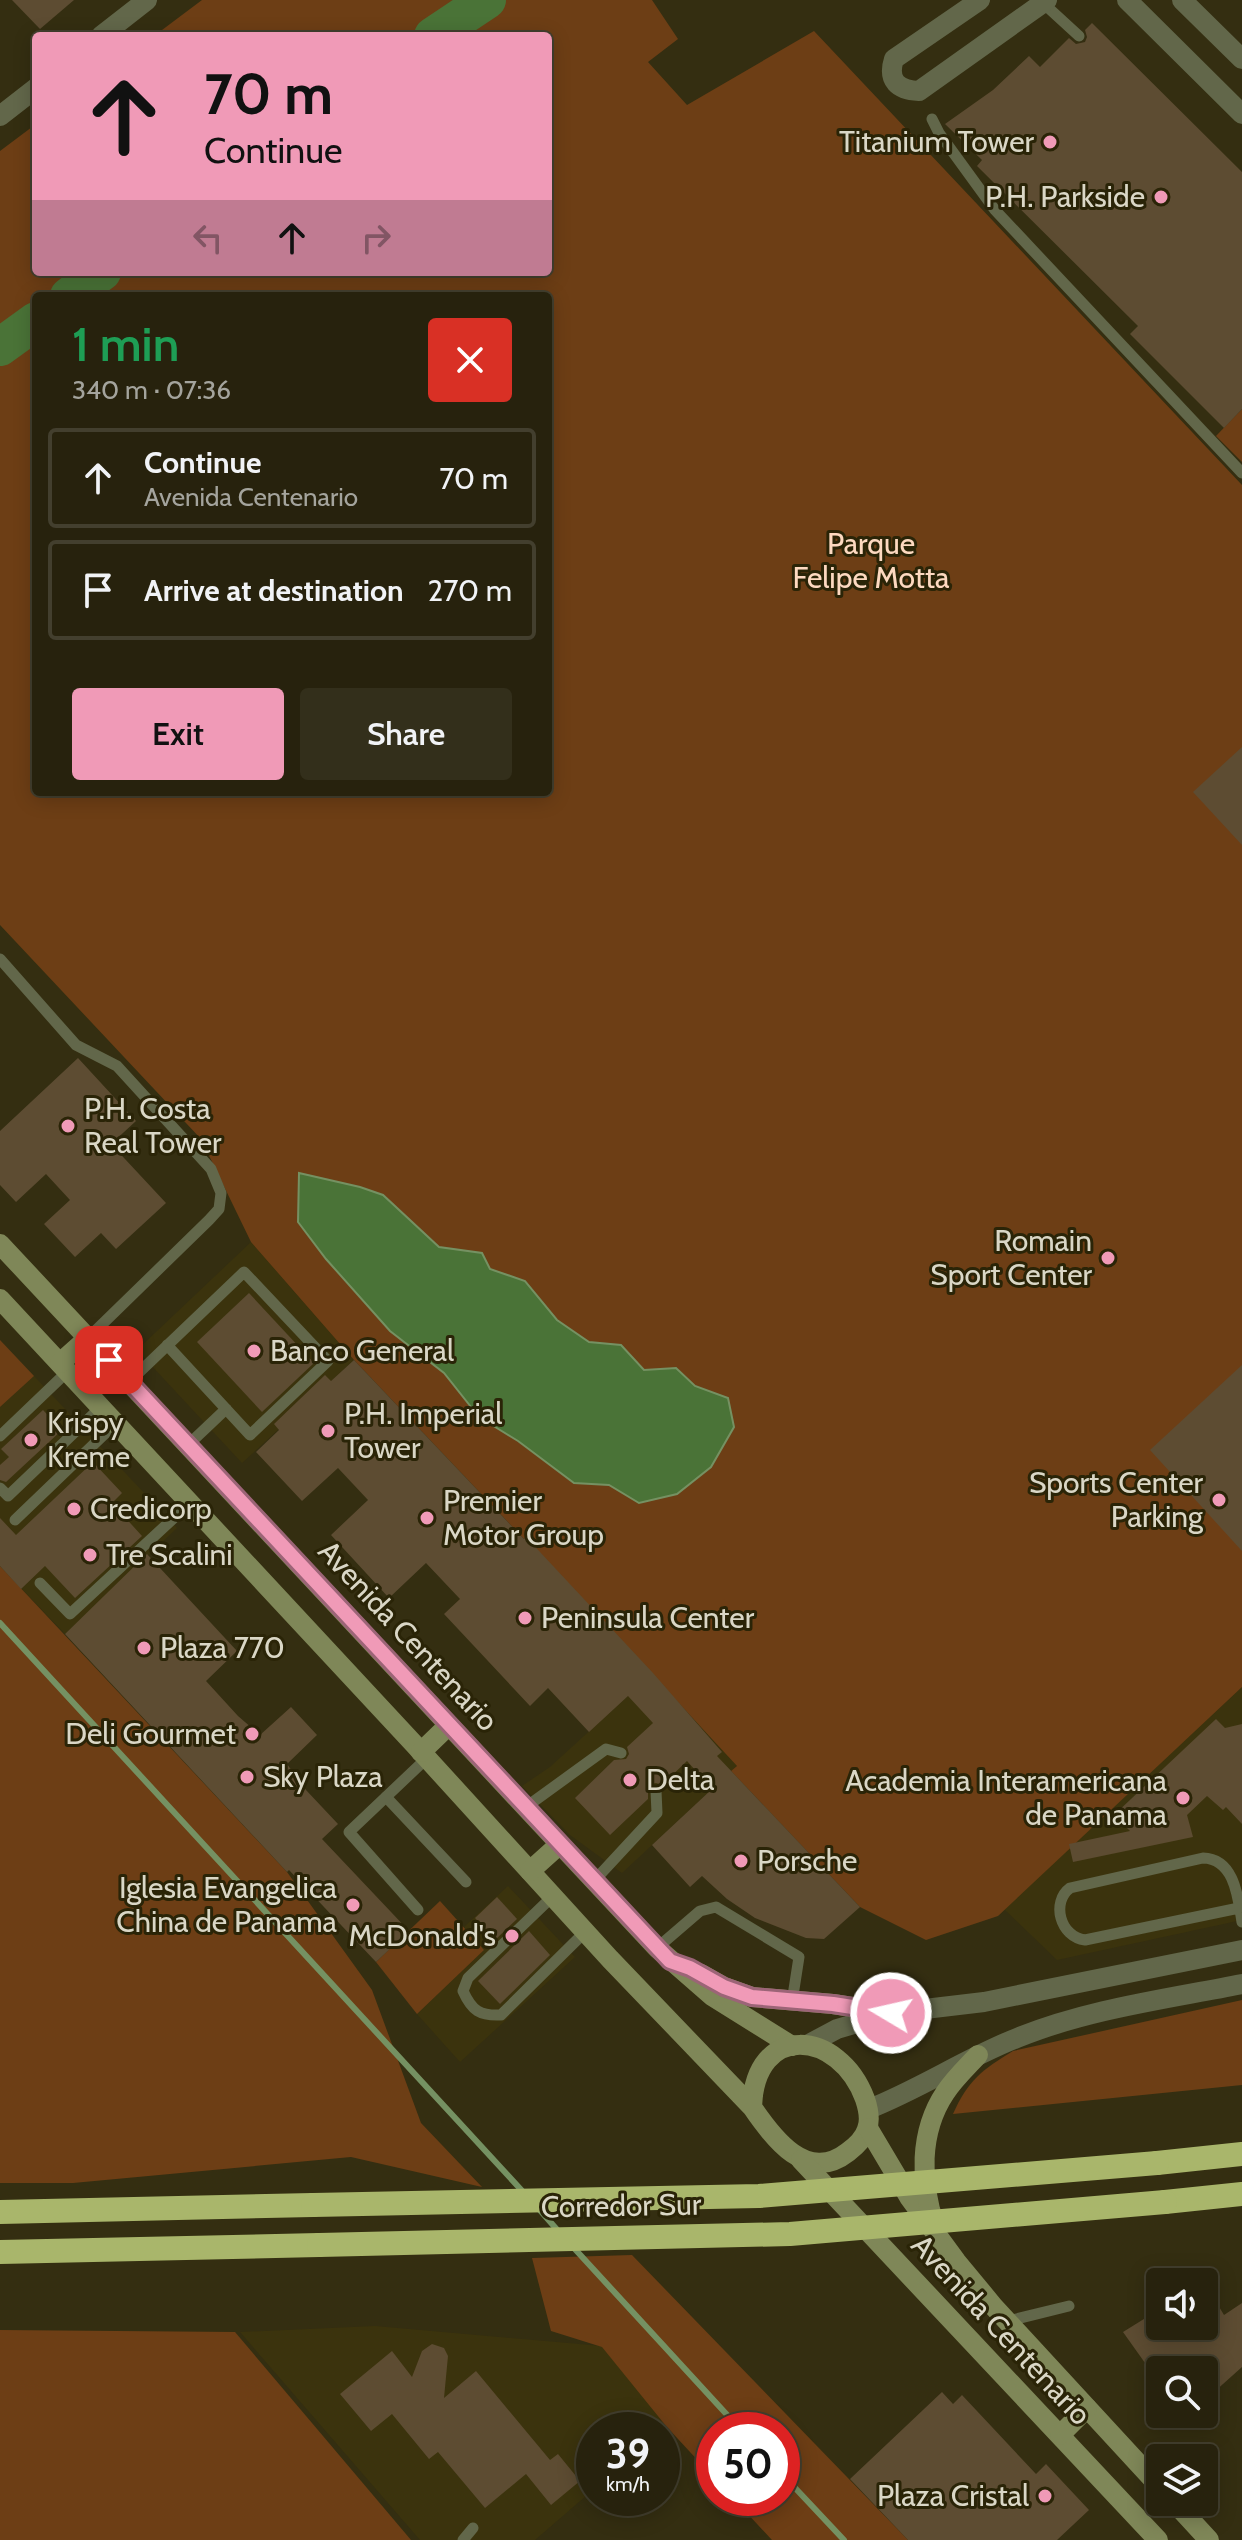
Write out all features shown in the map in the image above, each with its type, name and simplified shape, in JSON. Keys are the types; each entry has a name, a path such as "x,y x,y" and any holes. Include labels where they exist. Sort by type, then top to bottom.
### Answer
{"highway":[{"name":"Corredor Sur","path":"0,2212 759,2196 1242,2154"},
{"name":"Corredor Sur","path":"0,2252 790,2234 1242,2194"}],"main road":[{"name":"Avenida Centenario","path":"0,1244 663,1954 712,1996 800,2045"},
{"path":"0,1299 585,1932 752,2107 783,2146 801,2160 821,2163 841,2158 858,2145 868,2118 860,2085 843,2063 825,2049 800,2045 778,2051 762,2065 753,2085 752,2107"},
{"path":"64,1367 88,1338"},
{"path":"424,1755 449,1725"},
{"path":"530,1871 560,1844"},
{"path":"663,1954 724,1987 752,1997 891,2013"},
{"path":"950,2254 934,2224 925,2191 924,2157 930,2124 944,2093 978,2055"},
{"name":"Avenida Centenario","path":"868,2118 909,2197 950,2254 1146,2472"},
{"name":"Avenida Centenario","path":"801,2160 1158,2540"},
{"path":"1060,2435 1087,2408"},
{"path":"1187,2516 1208,2539"}],"street":[{"path":"106,32 147,0"},
{"path":"980,0 894,59 891,69 895,82 905,90 919,91 1045,2"},
{"path":"1127,0 1242,114"},
{"path":"1182,0 1242,59"},
{"path":"0,116 32,91"},
{"path":"800,2045 837,2029 891,2013 984,2002 1242,1950"},
{"path":"868,2118 978,2055 1020,2036 1082,2017 1242,1984"},
{"path":"1075,1985 1082,2017"}],"lane":[{"path":"1045,2 1079,36"},
{"path":"932,119 995,210 1242,473"},
{"path":"0,959 76,1045 117,1066 211,1169 221,1193 219,1209 209,1220 88,1338"},
{"path":"129,1382 167,1345 244,1272 328,1361 250,1435 167,1345"},
{"path":"0,1436 64,1367"},
{"path":"0,1488 8,1496 101,1407"},
{"path":"188,1445 226,1409"},
{"path":"15,1520 116,1423"},
{"path":"40,1583 70,1614 190,1503"},
{"path":"526,1807 606,1749 621,1753"},
{"path":"418,1910 349,1832 424,1755"},
{"path":"594,1881 657,1813 656,1791"},
{"path":"386,1797 466,1882"},
{"path":"1239,1908 1085,1940 1068,1931 1059,1908 1062,1895 1070,1888 1203,1858 1219,1861 1228,1872 1239,1893 1242,1922"},
{"path":"553,1896 468,1978 463,1991 469,2004 485,2016 501,2015 585,1932"},
{"path":"663,1954 700,1911 716,1907 799,1957 792,2002"},
{"path":"1008,2321 1069,2306"},
{"path":"463,2540 473,2528"}],"shaded area":[{"path":"299,1173 383,1195 439,1247 482,1253 490,1269 525,1281 557,1320 589,1342 621,1345 644,1370 676,1368 695,1386 728,1398 734,1427 711,1467 677,1494 639,1503 609,1485 574,1483 518,1441 479,1417 444,1373 390,1331 326,1259 298,1222"},
{"path":"251,1242 354,1360 242,1463 137,1350"},
{"path":"34,1376 177,1528 65,1634 0,1566 0,1407"},
{"path":"653,1673 737,1766 622,1873 570,1835 522,1786 550,1767"},
{"name":"Academia Interamericana de Panama","path":"1242,1687 1242,1920 1057,1960 1004,1909"},
{"path":"508,1886 575,1957 460,2062 417,2014 484,1950 464,1927"},
{"path":"375,2326 602,2346 655,2412 576,2412 576,2505 535,2540 420,2540 240,2332"}],"green space":[{"name":"Parque Felipe Motta","path":"202,0 652,0 678,39 648,62 687,105 814,31 1242,485 1242,1687 998,1916 926,1940 860,1907 731,1771 737,1766 526,1538 354,1360 251,1242 201,1139 0,925 0,151 32,127 32,276 552,276 552,32 159,32"},
{"path":"1242,409 1242,462 1216,436"},
{"path":"0,1340 34,1376 0,1407"},
{"path":"0,1566 287,1872 372,1990 421,2123 482,2187 351,2157 73,2183 0,2183"},
{"path":"440,1901 484,1950 417,2014 376,1962"},
{"path":"1242,2000 1242,2085 953,2114 964,2092 977,2077 1013,2051"},
{"path":"632,2255 784,2412 696,2412 696,2458 680,2441 680,2412 655,2412 602,2347 551,2331 532,2258"},
{"path":"0,2330 235,2332 411,2540 0,2540"},
{"path":"800,2428 908,2540 772,2540 750,2516 800,2516"}],"building":[{"path":"12,0 74,0 40,29"},
{"path":"1092,23 1242,172 1242,409 1224,428 1130,334 1138,326 977,166 982,160 945,124 993,90 1029,56 1040,67 1069,38 1076,44 1085,42 1085,30"},
{"path":"1242,747 1242,845 1193,792"},
{"path":"78,1058 136,1121 111,1144 166,1203 116,1249 101,1233 75,1257 44,1224 70,1200 46,1174 16,1202 0,1185 0,1131"},
{"name":"Banco General","path":"249,1293 314,1363 262,1412 197,1342"},
{"path":"354,1360 653,1673 722,1752 717,1756 860,1907 824,1939 806,1938 755,1918 727,1899 702,1876 690,1887 652,1845 712,1789 687,1761 662,1785 651,1784 648,1799 610,1835 575,1798 614,1760 626,1759 629,1754 627,1747 653,1723 628,1696 589,1732 548,1688 530,1706 444,1614 460,1599 426,1563 389,1598 331,1535 368,1500 338,1468 302,1501 256,1452 279,1430 274,1424 325,1375 331,1381"},
{"name":"Sports Center Parking","path":"1242,1365 1242,1551 1150,1450"},
{"name":"Krispy Kreme","path":"43,1410 62,1430 6,1482 0,1480 0,1465 9,1457 1,1449"},
{"path":"93,1462 122,1493 112,1503 142,1536 75,1598 45,1566 21,1589 0,1566 0,1518 16,1535"},
{"path":"147,1554 237,1651 206,1681 238,1716 260,1735 291,1707 317,1735 287,1764 338,1824 322,1839 409,1931 376,1962 289,1870 287,1872 65,1634"},
{"path":"1216,1719 1225,1728 1242,1724 1242,1824 1226,1807 1223,1810 1207,1796 1187,1815 1193,1837 1073,1862 1069,1844 1130,1831 1114,1815"},
{"path":"497,1897 517,1919 495,1940 475,1918"},
{"path":"529,1931 550,1955 500,2004 478,1981"},
{"path":"1242,2303 1242,2367 1218,2388 1218,2356 1146,2356 1146,2364 1123,2332 1146,2318 1146,2340 1218,2340 1218,2305 1224,2315"},
{"path":"432,2344 444,2348 448,2356 444,2398 476,2371 550,2460 558,2454 576,2476 576,2484 551,2505 526,2474 485,2508 438,2452 429,2459 392,2414 371,2431 340,2394 392,2351 412,2377 422,2351"},
{"path":"942,2392 953,2404 962,2395 1036,2474 1046,2464 1089,2510 1057,2540 908,2540 850,2479"}],"waterway":[{"path":"439,32 487,0"},
{"path":"74,292 96,276"},
{"path":"0,347 32,324"},
{"path":"0,1623 525,2194"},
{"path":"538,2208 560,2233"},
{"path":"573,2247 724,2412"},
{"path":"800,2493 844,2540"}],"place":[{"name":"Titanium Tower","path":"1050,142"},
{"name":"P.H. Parkside","path":"1161,197"},
{"name":"P.H. Costa Real Tower","path":"68,1126"},
{"name":"Romain Sport Center","path":"1108,1258"},
{"name":"Banco General","path":"254,1351"},
{"name":"P.H. Imperial Tower","path":"328,1431"},
{"name":"Krispy Kreme","path":"31,1440"},
{"name":"Sports Center Parking","path":"1219,1500"},
{"name":"Credicorp","path":"74,1509"},
{"name":"Premier Motor Group","path":"427,1518"},
{"name":"Tre Scalini","path":"90,1555"},
{"name":"Peninsula Center","path":"525,1618"},
{"name":"Plaza 770","path":"144,1648"},
{"name":"Deli Gourmet","path":"252,1734"},
{"name":"Sky Plaza","path":"247,1777"},
{"name":"Delta","path":"630,1780"},
{"name":"Academia Interamericana de Panama","path":"1183,1798"},
{"name":"Porsche","path":"741,1861"},
{"name":"Iglesia Evangelica China de Panama","path":"353,1905"},
{"name":"McDonald's","path":"512,1936"},
{"name":"Plaza Cristal","path":"1045,2496"}],"route":[{"path":"109,1360 670,1961 752,1997 891,2013"}]}
